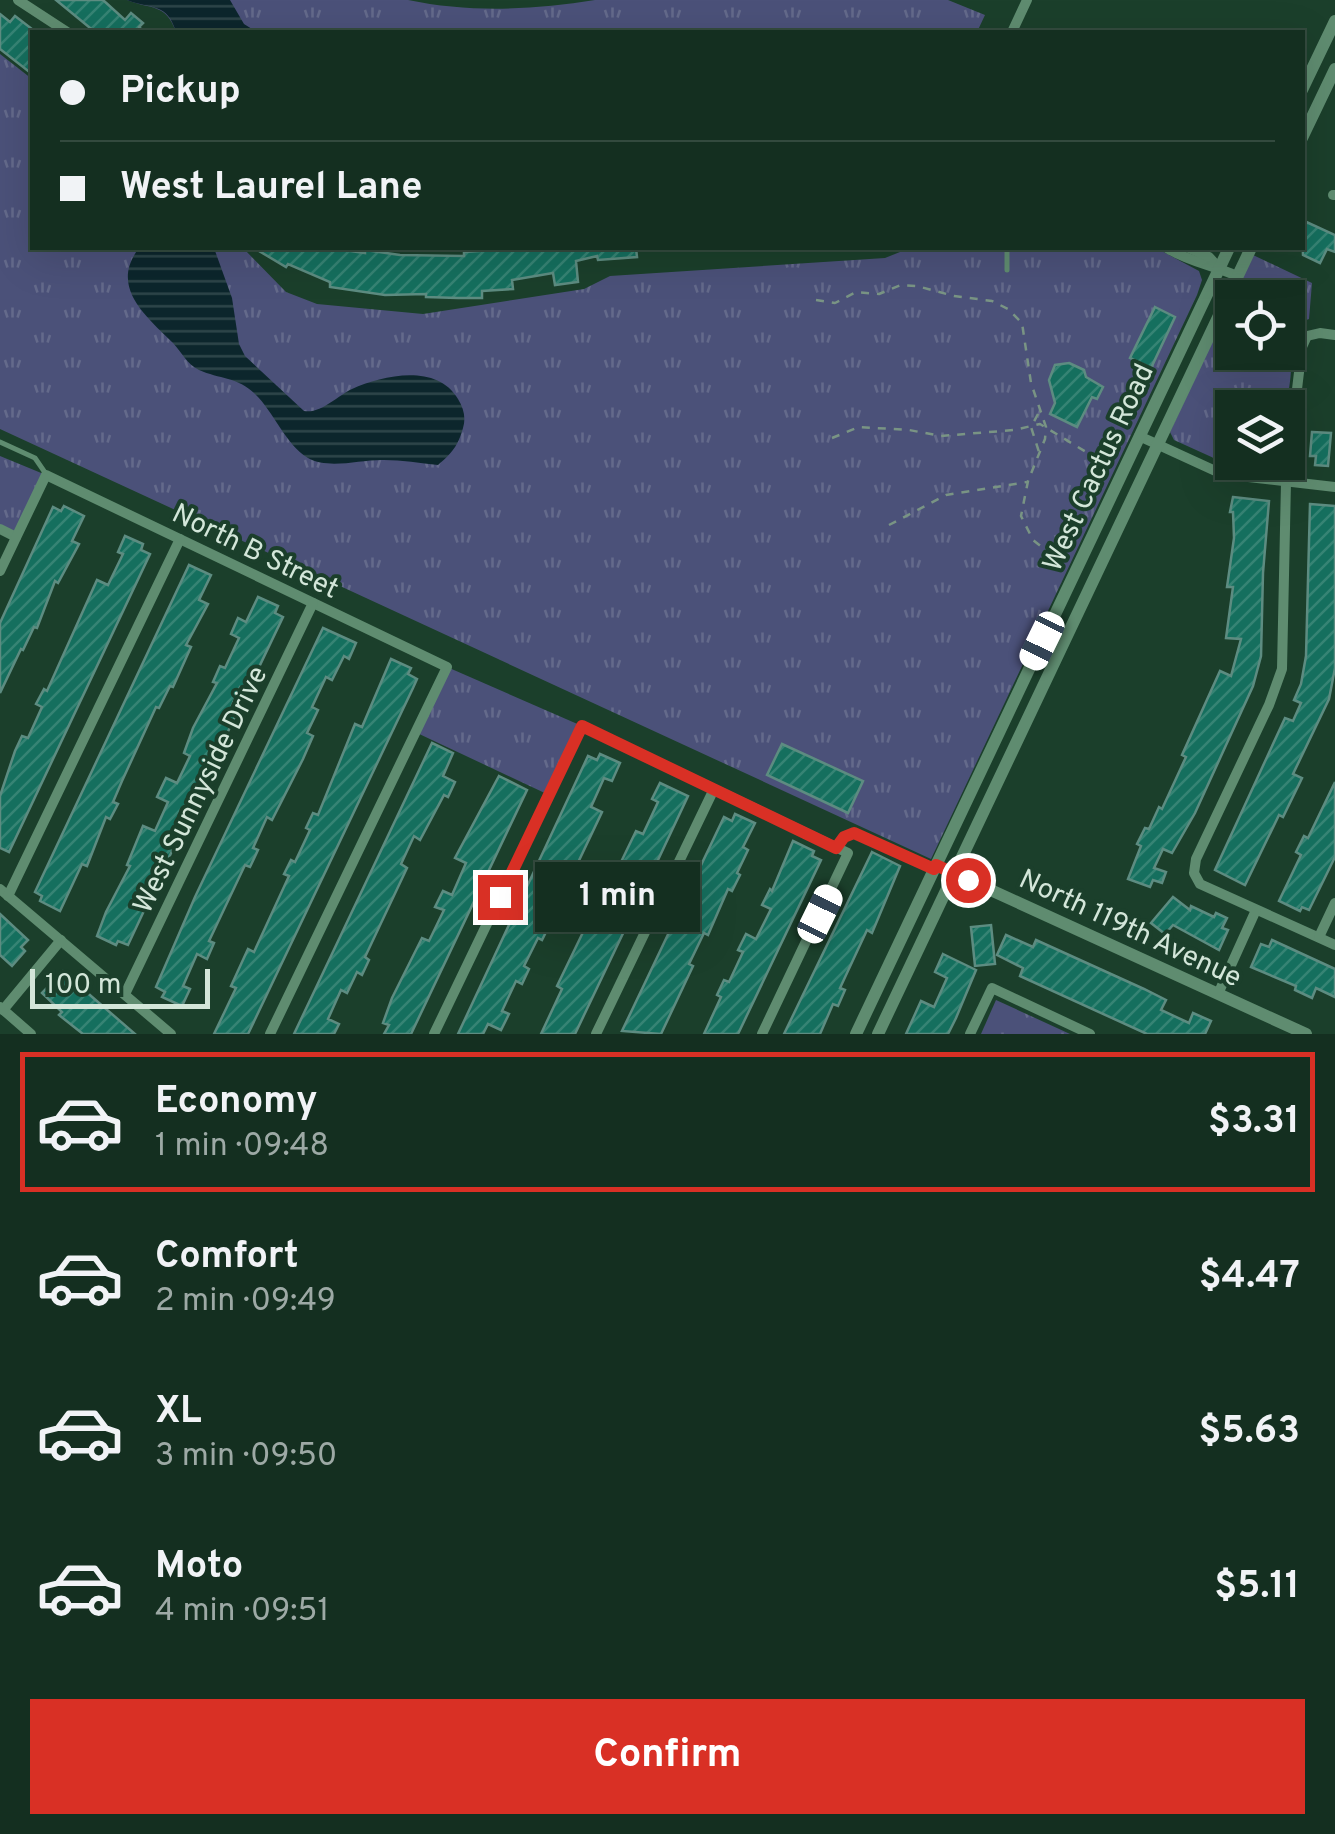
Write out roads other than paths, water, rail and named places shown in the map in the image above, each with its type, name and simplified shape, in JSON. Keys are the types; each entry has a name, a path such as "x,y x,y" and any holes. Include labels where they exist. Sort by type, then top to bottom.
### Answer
{"street":[{"path":"18,0 64,30"},
{"path":"1013,30 1027,0"},
{"path":"1305,84 1335,21"},
{"path":"1305,132 1335,69"},
{"path":"1171,250 1237,276"},
{"path":"1195,250 1209,256 1219,268"},
{"name":"West Cactus Road","path":"856,1034 1228,250"},
{"name":"West Cactus Road","path":"878,1034 1250,250"},
{"path":"1335,335 1307,336 1302,347 1286,482 1282,668 1269,706 1196,858 1194,873 1200,884 1335,944"},
{"path":"1139,436 1222,474 1335,487"},
{"path":"0,571 46,474"},
{"name":"North B Street","path":"46,474 446,667 270,1034"},
{"path":"0,529 16,536"},
{"path":"172,1034 4,893 180,538"},
{"name":"West Sunnyside Drive","path":"125,994 313,603"},
{"path":"434,1034 582,726 848,854 762,1034"},
{"path":"596,1034 714,789"},
{"name":"North 119th Avenue","path":"935,867 1306,1034"},
{"path":"1319,937 1335,904"},
{"path":"1218,994 1256,910"},
{"path":"32,1034 2,1009 61,940"},
{"path":"970,1034 992,988 1090,1034"}],"lane":[{"path":"1006,250 1008,270"},
{"path":"0,442 35,458 46,474"},
{"path":"836,848 844,837 854,833 935,867"}]}
